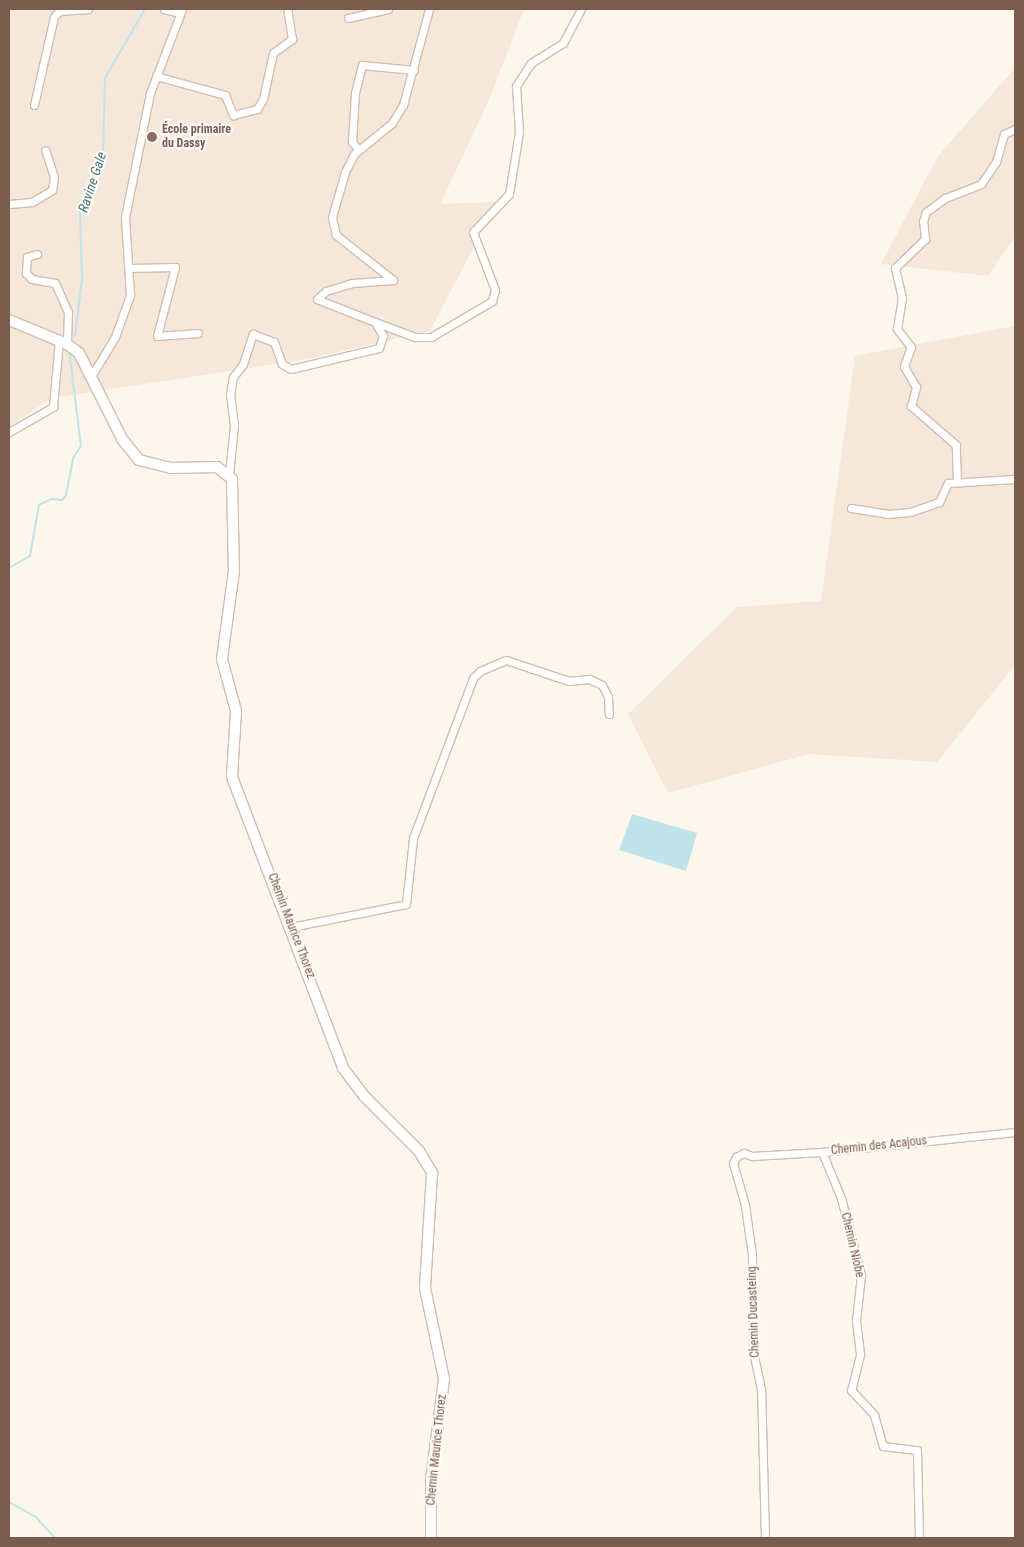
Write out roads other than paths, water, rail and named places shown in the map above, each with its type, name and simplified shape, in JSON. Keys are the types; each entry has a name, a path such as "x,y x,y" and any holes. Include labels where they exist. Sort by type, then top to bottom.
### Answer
{"main road":[{"path":"9,320 63,342 79,353 92,375 122,439 139,460 170,468 217,467 228,474"},
{"name":"Chemin Maurice Thorez","path":"228,474 234,487 234,571 222,659 236,711 230,767 349,1079 419,1151 432,1173 425,1288 444,1379 431,1480 431,1538"}],"street":[{"path":"34,105 54,17 59,11 88,9"},
{"path":"92,375 115,337 130,295 130,268 125,217 156,76 181,11 164,9"},
{"path":"156,76 224,95 232,114 257,109 263,100 273,53 292,39 287,9"},
{"path":"348,18 388,9"},
{"path":"429,9 403,105 392,123 359,150 344,172 334,202 333,229 393,280 352,283 326,291 317,299 415,337 431,337 492,301 495,290 473,232 509,194 518,139 516,86 531,63 563,43 581,9"},
{"path":"359,150 352,142 355,93 362,65 414,70"},
{"path":"957,481 956,445 914,411 911,406 916,387 904,366 911,347 897,324 902,298 895,276 897,264 925,239 923,221 926,212 945,198 982,184 996,162 1004,134 1015,129"},
{"path":"9,204 32,202 52,190 54,177 45,150"},
{"path":"9,432 53,407 68,312 55,283 32,279 26,273 27,257 37,254"},
{"path":"130,268 175,267 158,336 198,333"},
{"path":"228,474 234,426 230,394 233,377 243,364 253,334 274,342 282,364 291,369 371,353 379,348 383,336 375,322"},
{"path":"850,508 886,514 931,507 939,502 948,483 1015,479"},
{"path":"291,927 406,904 413,838 474,678 480,671 506,660 569,681 589,679 602,685 608,696 609,714"},
{"name":"Chemin des Acajous","path":"744,1153 752,1156 822,1152 1015,1132"},
{"name":"Chemin Niobe","path":"822,1152 841,1198 861,1275 856,1321 860,1355 851,1390 874,1415 883,1446 917,1450 919,1538"},
{"name":"Chemin Ducasteing","path":"744,1153 733,1163 745,1205 752,1255 753,1351 761,1389 765,1538"}],"water":[{"path":"632,814 697,833 686,871 619,850"}],"waterway":[{"name":"Ravine Gale","path":"75,336 82,279 80,211 103,155 105,78 145,9"},
{"name":"Ravine Gale","path":"9,568 30,556 39,505 51,499 62,500 66,495 73,458 81,446 69,350"},
{"name":"Ravine Gale","path":"9,1502 36,1517 55,1538"}],"place":[{"name":"École primaire du Dassy","path":"152,137"}]}
